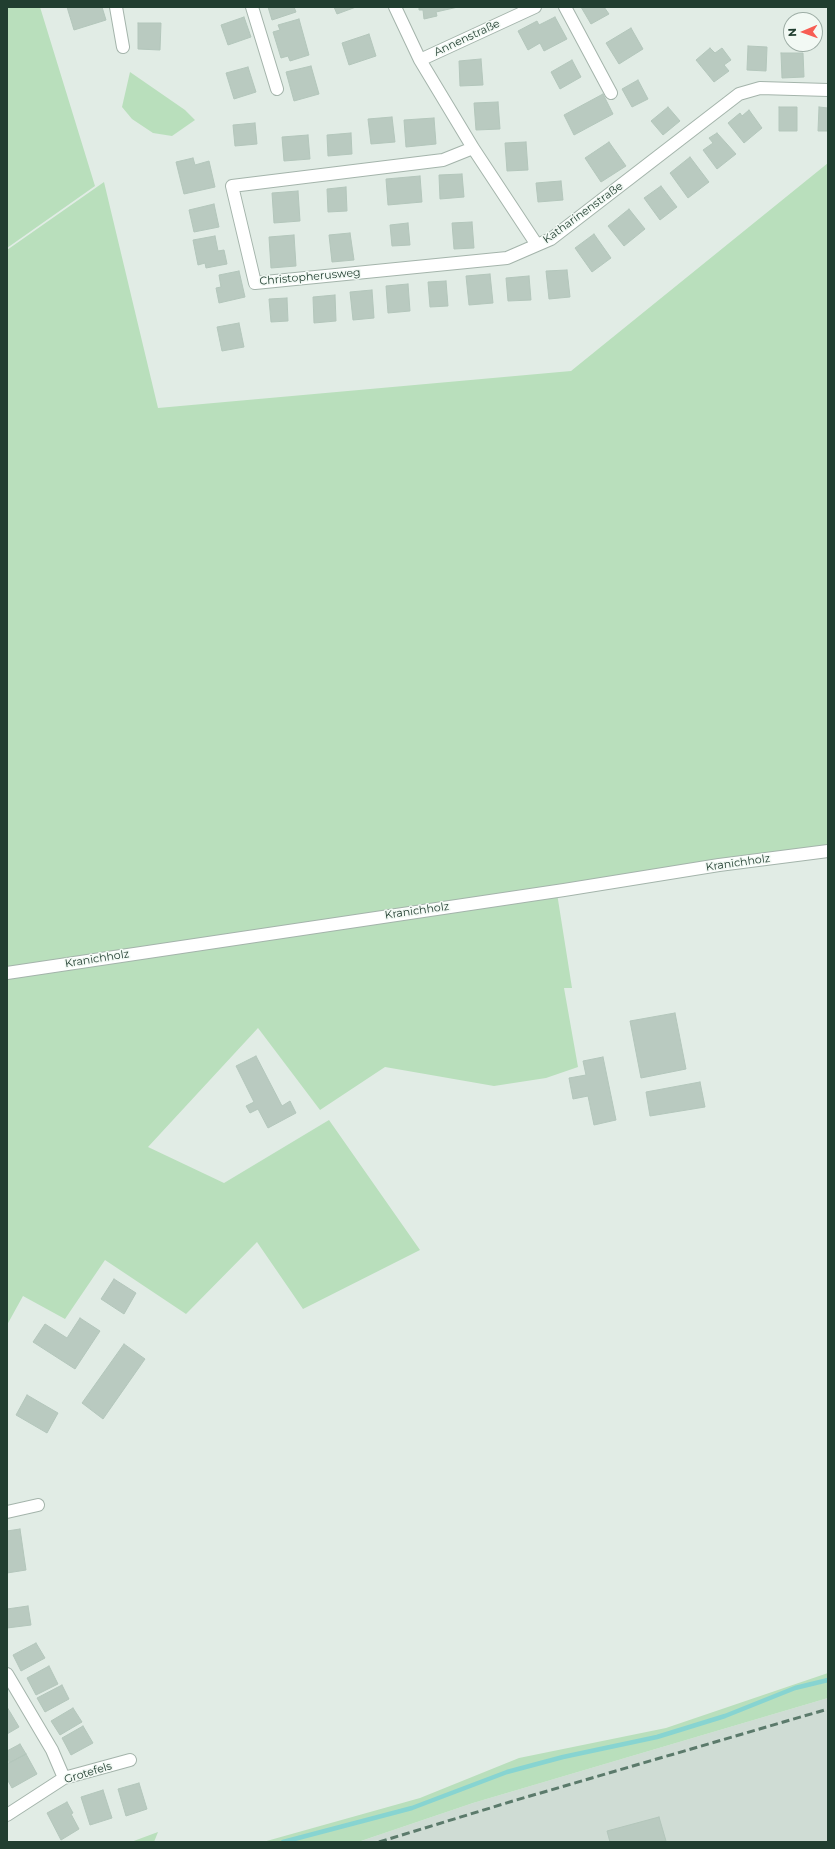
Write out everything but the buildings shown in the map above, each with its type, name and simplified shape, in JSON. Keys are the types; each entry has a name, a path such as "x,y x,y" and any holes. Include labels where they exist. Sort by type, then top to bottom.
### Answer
{"street":[{"path":"116,7 123,47"},
{"path":"252,7 277,89"},
{"name":"Katharinenstraße","path":"395,7 420,60 473,148 537,245 551,239 740,94 760,88 828,90"},
{"name":"Annenstraße","path":"420,60 534,7"},
{"path":"565,7 611,93"},
{"name":"Christopherusweg","path":"473,148 443,160 232,186 255,283 507,258 537,245"},
{"name":"Kranichholz","path":"7,973 719,865 828,851"},
{"path":"7,1512 38,1505"},
{"path":"7,1674 52,1750 64,1778"},
{"name":"Grotefels","path":"7,1815 64,1778 130,1760"}],"shaded area":[{"path":"828,1698 828,1842 358,1842 473,1803"}],"green space":[{"path":"7,7 40,7 95,186 7,248"},
{"path":"130,72 185,110 195,120 172,136 153,133 132,119 122,107"},
{"path":"828,163 828,849 556,887 572,988 564,988 578,1067 546,1078 494,1086 385,1067 320,1110 258,1028 148,1147 224,1183 329,1120 420,1250 303,1309 257,1242 186,1314 105,1260 65,1319 23,1296 7,1325 7,250 104,182 158,408 571,371"},
{"path":"828,1673 828,1698 473,1803 358,1842 263,1842 420,1798 519,1758 666,1728"},
{"path":"158,1832 154,1842 131,1842"}],"waterway":[{"path":"283,1842 412,1808 507,1772 563,1757 657,1737 725,1716 795,1688 828,1680"}],"railway":[{"path":"379,1842 513,1801 828,1709"}]}
